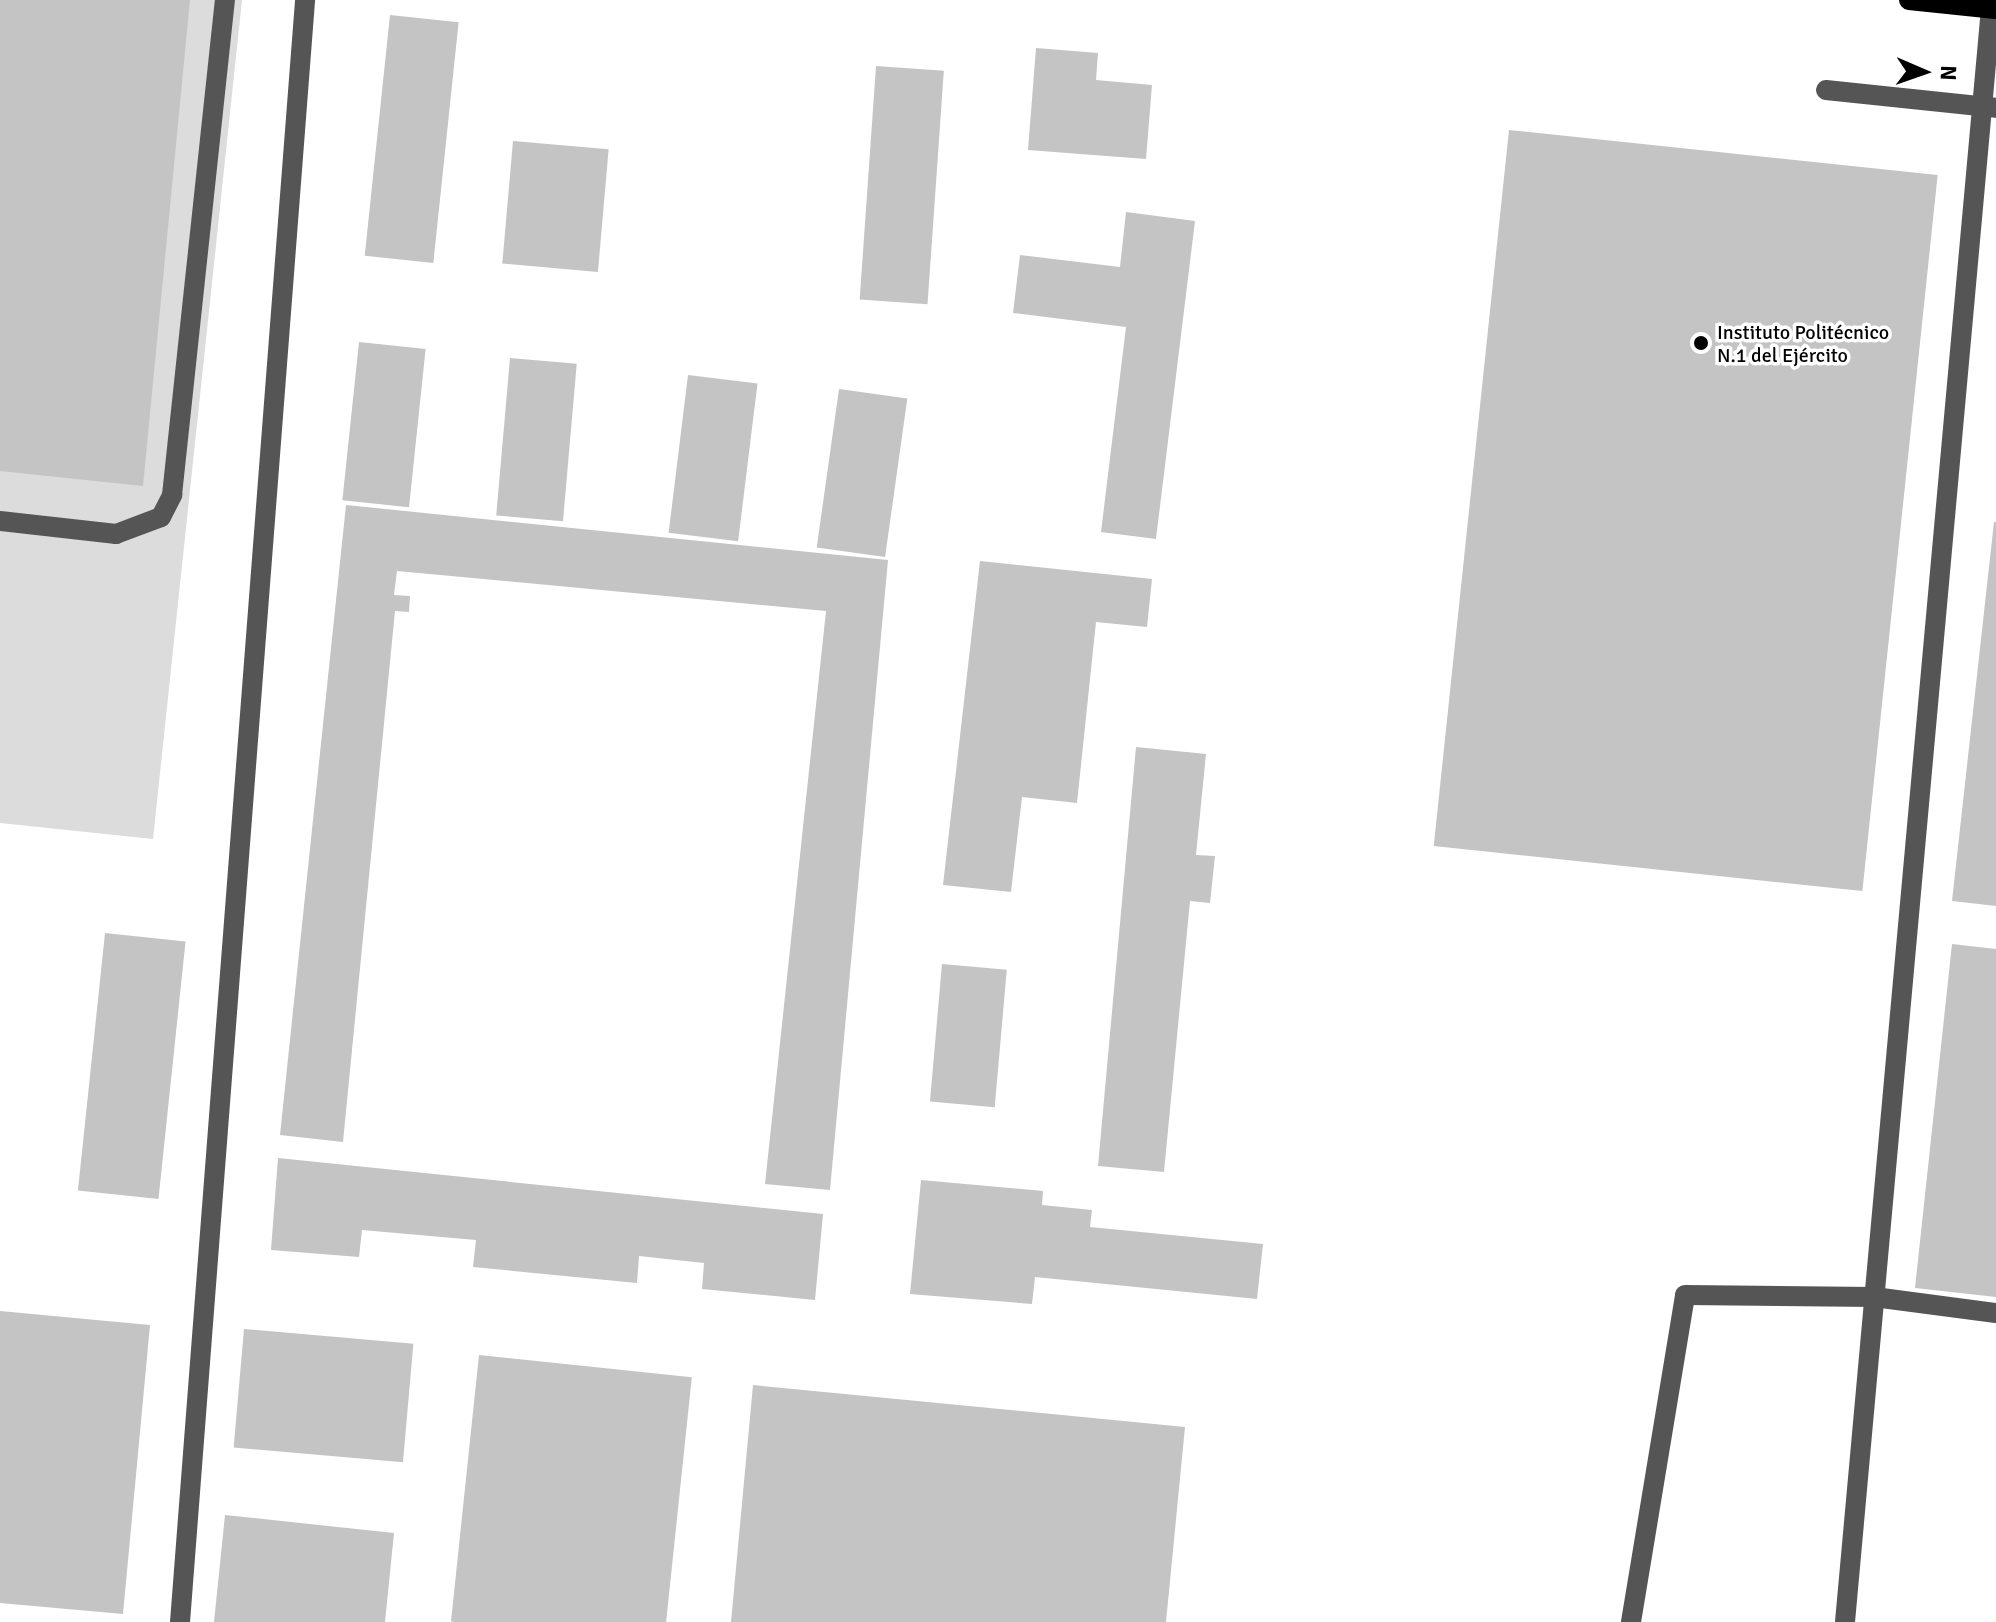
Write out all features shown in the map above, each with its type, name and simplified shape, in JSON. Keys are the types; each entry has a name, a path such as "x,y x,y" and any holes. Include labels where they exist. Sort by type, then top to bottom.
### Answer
{"main road":[{"path":"1909,0 1993,9"}],"street":[{"path":"0,521 116,534 142,528 161,517 172,495 225,0"},
{"path":"180,1622 305,0"},
{"path":"1845,1622 1989,107 1993,9"},
{"path":"1826,90 1989,107"},
{"path":"1631,1622 1685,1295 1874,1297 1996,1313"}],"shaded area":[{"path":"0,0 242,0 153,839 0,823"}],"building":[{"path":"0,0 190,0 143,486 0,471"},
{"path":"390,15 459,22 433,263 365,256"},
{"path":"1036,48 1098,53 1096,80 1152,85 1146,159 1028,150"},
{"path":"876,66 944,71 928,304 860,299"},
{"path":"1509,130 1938,175 1862,891 1434,846"},
{"path":"513,141 609,149 598,272 502,264"},
{"path":"1126,212 1195,221 1156,539 1101,532 1126,327 1013,313 1020,255 1120,267"},
{"path":"359,342 426,349 409,507 342,500"},
{"path":"510,358 577,364 563,521 496,515"},
{"path":"688,375 757,384 738,541 669,533"},
{"path":"839,389 907,399 885,557 817,547"},
{"path":"346,505 888,560 830,1190 765,1184 826,611 397,571 394,595 410,596 409,612 395,611 343,1142 280,1135"},
{"path":"1996,522 1996,906 1952,901"},
{"path":"980,561 1152,579 1147,627 1096,622 1077,803 1022,797 1011,892 943,885"},
{"path":"1136,747 1206,754 1196,855 1215,856 1210,903 1190,901 1164,1172 1098,1166"},
{"path":"105,933 186,941 158,1199 78,1191"},
{"path":"1952,944 1996,949 1996,1297 1915,1288"},
{"path":"942,964 1007,970 995,1107 930,1101"},
{"path":"278,1158 823,1214 815,1300 702,1289 704,1263 639,1256 637,1283 473,1267 476,1240 362,1230 359,1257 271,1250"},
{"path":"921,1180 1043,1191 1042,1205 1092,1210 1090,1227 1263,1244 1257,1299 1035,1277 1032,1304 910,1294"},
{"path":"0,1311 150,1325 123,1614 0,1603"},
{"path":"244,1329 413,1344 403,1462 234,1448"},
{"path":"479,1355 692,1377 666,1622 451,1622"},
{"path":"753,1385 1185,1427 1166,1622 731,1622"},
{"path":"225,1515 394,1533 385,1622 214,1622"}],"place":[{"name":"Instituto Politécnico N.1 del Ejército","path":"1701,343"}]}
